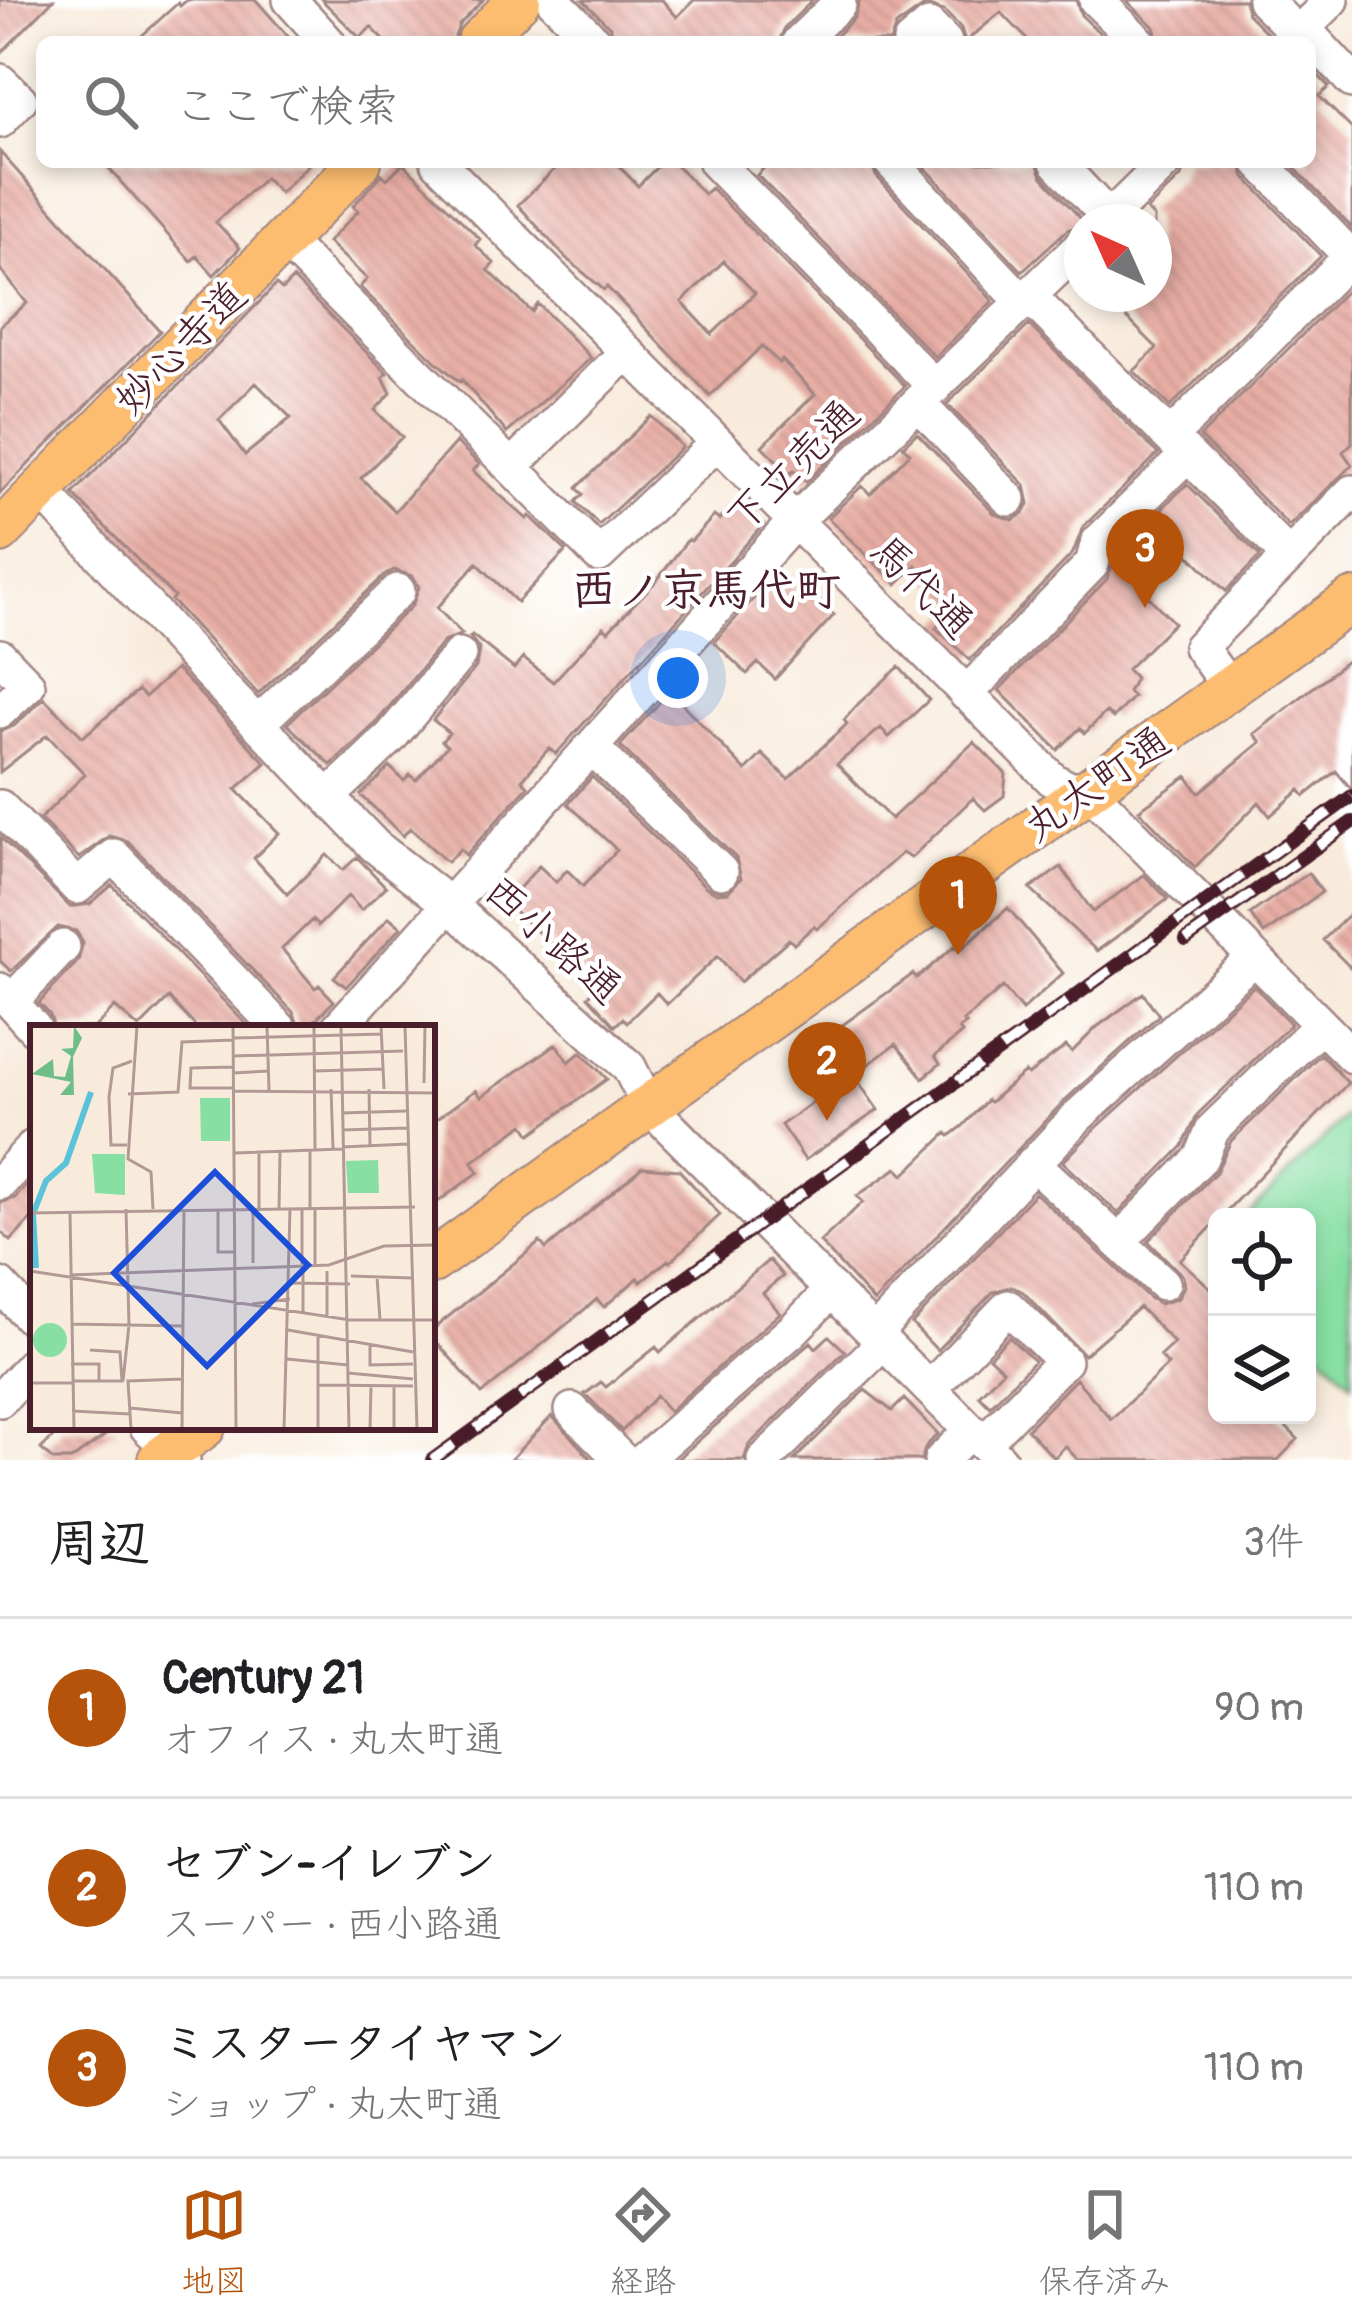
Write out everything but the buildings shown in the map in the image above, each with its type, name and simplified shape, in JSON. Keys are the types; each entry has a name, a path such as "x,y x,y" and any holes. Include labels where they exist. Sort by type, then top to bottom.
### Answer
{"main road":[{"path":"484,36 519,0"},
{"name":"妙心寺道","path":"0,532 354,168"},
{"name":"丸太町通","path":"435,1260 1352,600"}],"street":[{"path":"290,0 323,36"},
{"path":"553,0 589,36"},
{"path":"805,36 839,4 836,0"},
{"path":"1096,0 1133,36"},
{"path":"1264,0 1296,35 1332,0"},
{"path":"1316,51 1352,81"},
{"path":"0,81 20,100 0,121"},
{"name":"馬代通","path":"444,168 1053,780 1068,788 1087,788 1352,1056"},
{"path":"720,168 927,395 1010,499"},
{"path":"897,168 1289,556"},
{"path":"1062,168 1093,204"},
{"path":"1123,204 1160,168"},
{"path":"966,694 1092,564 1098,542 1179,446 1352,256 1266,168"},
{"path":"284,240 599,555 717,443"},
{"name":"下立売通","path":"341,1025 795,521 1064,262"},
{"path":"511,467 626,352"},
{"name":"西小路通","path":"41,490 375,846 450,905 628,1067 648,1106 984,1445"},
{"path":"1230,689 1200,646 1352,492"},
{"path":"257,724 398,591"},
{"path":"328,797 390,738 459,655"},
{"path":"0,656 28,685 0,711"},
{"path":"593,749 721,872"},
{"path":"0,807 76,887 114,856 276,1025"},
{"path":"31,1025 5,996 63,947"},
{"path":"764,1460 1079,1115 1254,958"},
{"path":"1119,1241 1202,1157 1213,1129 1321,1024"},
{"path":"0,1183 30,1150"},
{"path":"1034,1163 1163,1283"},
{"path":"0,1285 30,1317"},
{"path":"644,1460 832,1290"},
{"path":"930,1388 1008,1307 1064,1361 984,1445 941,1460"},
{"path":"0,1400 30,1367"},
{"path":"572,1410 622,1460"}],"green space":[{"path":"1352,1110 1352,1383 1316,1347 1316,1208 1255,1208"}],"railway":[{"path":"432,1460 1352,796"},
{"path":"1186,940 1352,822"}],"place":[{"name":"ミスタータイヤマン","path":"1145,608"},
{"name":"Century 21","path":"958,955"},
{"name":"セブン-イレブン","path":"827,1121"}],"district":[{"name":"西ノ京馬代町","path":"706,589"}]}
